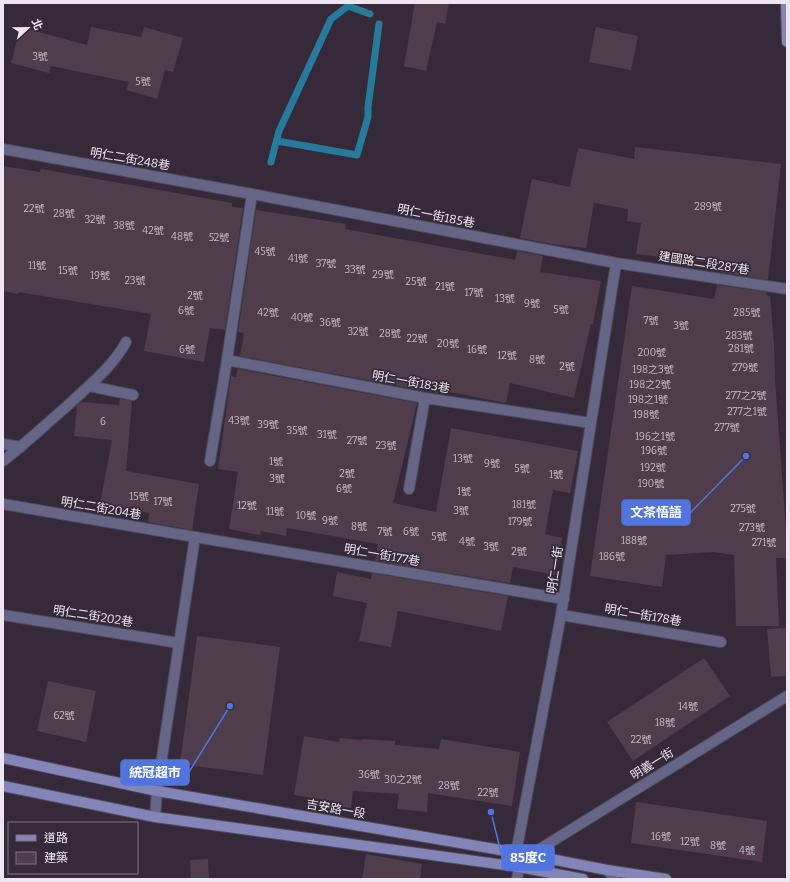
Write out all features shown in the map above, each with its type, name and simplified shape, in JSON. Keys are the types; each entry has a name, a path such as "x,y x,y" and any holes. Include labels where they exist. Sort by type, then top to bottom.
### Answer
{"street":[{"path":"786,3 787,42"},
{"name":"明仁二街248巷","path":"3,149 252,194"},
{"path":"210,461 252,194"},
{"name":"明仁一街185巷","path":"252,194 616,263"},
{"name":"建國路二段287巷","path":"616,263 787,289"},
{"name":"明仁一街","path":"517,879 519,867 516,853 564,599 616,263"},
{"path":"3,461 90,386 119,355 126,342"},
{"name":"明仁一街183巷","path":"227,360 425,398 591,424"},
{"path":"90,386 134,395"},
{"path":"409,489 425,398"},
{"path":"3,444 21,447"},
{"name":"明仁二街204巷","path":"3,504 195,537"},
{"path":"155,817 157,792 195,537"},
{"name":"明仁一街177巷","path":"195,537 564,599"},
{"name":"明仁一街178巷","path":"561,614 721,642"},
{"name":"明仁二街202巷","path":"3,615 179,643"},
{"name":"明義一街","path":"530,855 787,696"},
{"name":"吉安路一段","path":"3,758 157,792 666,879"},
{"path":"3,786 155,817 519,867 583,879"},
{"path":"607,870 615,879"}],"building":[{"path":"415,3 449,3 445,24 437,22 426,71 404,66"},
{"path":"20,27 87,45 91,27 141,37 144,27 183,38 173,72 165,70 157,99 126,90 129,82 51,66 49,73 11,63"},
{"path":"596,27 638,36 631,70 589,62"},
{"path":"635,147 781,164 768,280 720,272 721,264 636,254 641,223 627,221 628,209 594,203 586,248 520,238 532,179 570,187 578,148 634,159"},
{"path":"3,166 40,172 41,169 232,203 232,207 243,208 225,330 210,328 204,362 144,351 151,314 19,292 18,294 3,291"},
{"path":"256,210 346,224 345,229 515,260 517,251 543,256 540,272 601,281 593,324 591,324 574,398 510,383 506,403 439,390 438,393 420,390 240,356 244,333 238,332"},
{"path":"717,285 767,292 766,295 770,296 787,543 787,558 776,558 779,626 736,626 734,555 714,552 666,555 662,587 590,576 632,286 714,299"},
{"path":"238,369 417,403 393,503 436,512 451,428 578,451 570,493 553,490 545,534 562,538 555,575 513,567 510,583 375,561 378,544 287,528 286,536 261,531 260,535 229,529 238,472 218,469 231,376 236,377"},
{"path":"120,399 132,401 126,471 199,484 192,530 148,522 149,513 100,504 112,440 74,436 77,406 81,402 119,405"},
{"path":"337,572 371,579 372,573 508,596 501,631 398,611 391,647 359,641 367,603 333,596"},
{"path":"787,628 787,676 771,677 767,629"},
{"path":"197,636 280,647 263,775 180,764"},
{"path":"704,658 730,696 633,761 607,722"},
{"path":"48,681 96,691 86,742 37,731"},
{"path":"304,736 339,742 340,738 395,741 395,745 439,749 441,739 520,752 512,806 428,793 427,812 397,809 399,794 353,791 351,808 332,806 332,801 294,795"},
{"path":"636,802 767,821 762,862 631,843"},
{"path":"366,854 422,864 420,879 362,879"},
{"path":"208,859 209,879 191,879 190,860"}],"waterway":[{"path":"271,162 279,131 331,19 348,6 370,14"},
{"path":"277,141 357,155 368,117 379,24"}],"place":[{"name":"文茶悟語","path":"746,456"},
{"name":"統冠超市","path":"230,706"},
{"name":"85度C","path":"491,812"}]}
